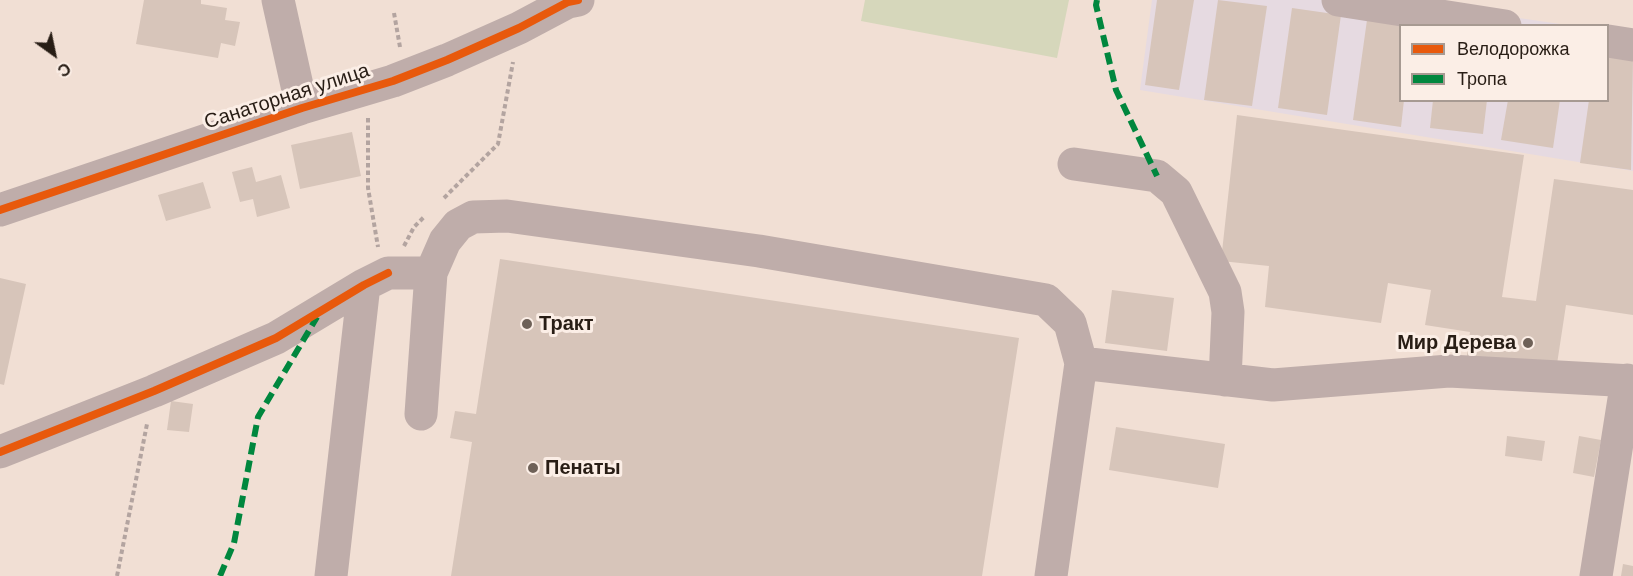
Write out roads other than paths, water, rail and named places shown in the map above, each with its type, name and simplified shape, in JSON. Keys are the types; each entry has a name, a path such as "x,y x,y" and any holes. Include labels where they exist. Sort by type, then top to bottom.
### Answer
{"street":[{"path":"278,0 302,108"},
{"name":"Санаторная улица","path":"0,210 302,108 393,81 447,60 519,28 568,2 578,0"},
{"path":"1338,0 1492,24"},
{"path":"1609,41 1633,45"},
{"path":"1074,164 1157,176 1176,192 1225,292 1228,312 1225,380"},
{"path":"421,414 431,273 445,241 458,225 472,217 507,216 747,249 1047,300 1070,323 1081,363 1051,576"},
{"path":"0,452 154,391 276,338 376,279 431,273"},
{"path":"331,576 376,279"},
{"path":"1081,363 1273,386 1449,371 1630,380 1596,576"}],"place":[{"name":"Тракт","path":"527,324"},
{"name":"Мир Дерева","path":"1528,343"},
{"name":"Пенаты","path":"533,468"}]}
